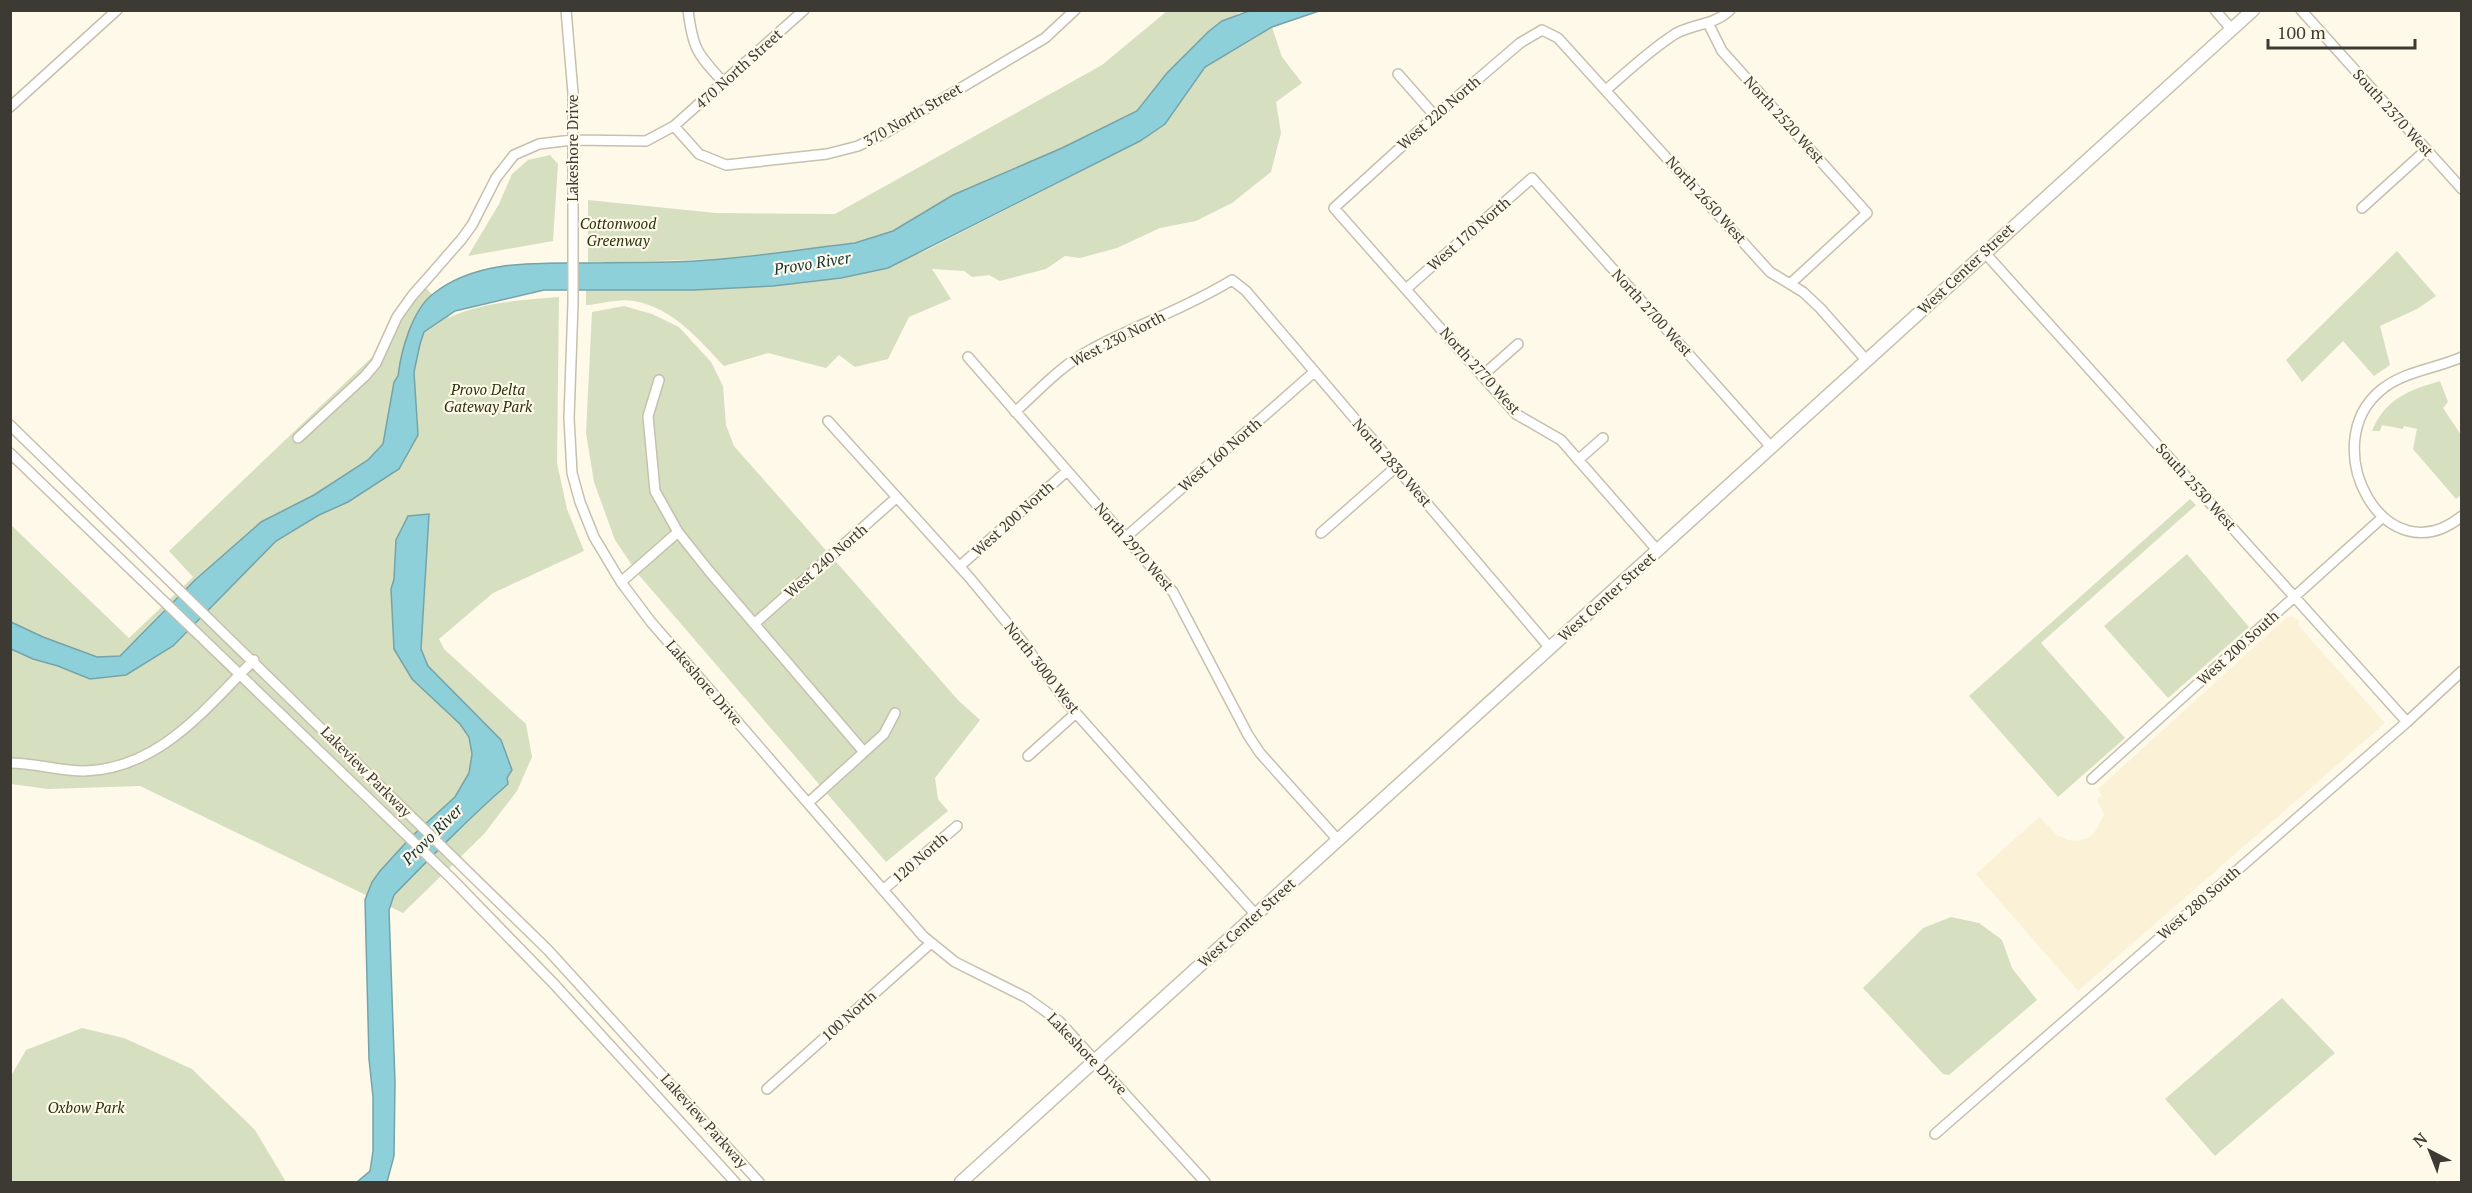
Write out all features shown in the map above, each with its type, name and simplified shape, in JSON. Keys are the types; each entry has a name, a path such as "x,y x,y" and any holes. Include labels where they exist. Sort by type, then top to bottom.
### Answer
{"main road":[{"name":"West Center Street","path":"961,1182 2253,10"}],"street":[{"path":"10,107 117,10"},
{"name":"Lakeshore Drive","path":"566,10 573,81 573,303 569,418 572,473 580,502 594,537 621,582 658,630 931,943 955,962 1039,1006 1059,1021 1205,1182"},
{"path":"688,10 692,39 699,55 724,83"},
{"name":"470 North Street","path":"298,438 376,363 397,317 472,225 496,178 514,155 539,144 572,140 646,141 674,126 804,10"},
{"path":"1606,90 1653,49 1677,33 1708,23 1730,10"},
{"path":"2215,10 2232,30"},
{"name":"South 2370 West","path":"2301,10 2462,189"},
{"name":"370 North Street","path":"674,126 699,154 706,159 726,165 827,154 858,146 887,132 1044,38 1074,11"},
{"name":"North 2520 West","path":"1708,23 1722,51 1867,213 1790,284"},
{"name":"West 220 North","path":"1334,208 1434,116 1520,44 1542,30 1550,33"},
{"name":"North 2650 West","path":"1550,33 1558,38 1606,90 1770,272 1790,284 1820,308 1866,361"},
{"path":"1398,74 1434,116"},
{"path":"2362,208 2426,150"},
{"name":"West 170 North","path":"1407,289 1532,178"},
{"name":"North 2700 West","path":"1532,178 1772,447"},
{"name":"North 2770 West","path":"1334,208 1516,414 1561,440 1658,551"},
{"name":"South 2530 West","path":"1985,252 2407,722"},
{"name":"North 2830 West","path":"1232,280 1246,291 1313,373 1550,648"},
{"name":"West 230 North","path":"1015,412 1067,364 1089,350 1212,292 1232,280"},
{"path":"1482,376 1518,344"},
{"name":"North 2970 West","path":"968,357 1173,592 1248,735 1260,753 1338,840"},
{"path":"2462,357 2393,381 2374,396 2364,409 2354,438 2355,463 2367,495 2383,516 2403,530 2414,533 2442,529 2462,516"},
{"name":"West 160 North","path":"1126,537 1313,373"},
{"path":"659,380 648,416 655,491 678,532 864,752"},
{"name":"North 3000 West","path":"828,421 960,566 1022,641 1076,713 1256,915"},
{"name":"Lakeview Parkway","path":"10,425 254,660 583,987 759,1182"},
{"path":"1578,460 1603,438"},
{"name":"Lakeview Parkway","path":"10,453 451,878 555,985 735,1182"},
{"path":"1321,532 1396,467"},
{"name":"West 200 North","path":"960,566 1067,471"},
{"name":"West 240 North","path":"754,624 896,498"},
{"name":"West 200 South","path":"2092,779 2383,516"},
{"path":"621,582 678,532"},
{"path":"10,763 83,771 109,768 131,762 152,753 180,734 254,660"},
{"name":"West 280 South","path":"1935,1134 2407,722 2462,671"},
{"path":"808,803 884,734 895,713"},
{"path":"1028,756 1076,713"},
{"name":"120 North","path":"883,890 957,826"},
{"name":"100 North","path":"767,1089 931,943"}],"shaded area":[{"path":"2287,617 2293,617 2299,621 2298,625 2385,723 2078,991 1976,874 2039,817 2057,835 2068,840 2088,838 2094,833 2104,815 2097,799 2102,795 2098,789"}],"green space":[{"name":"Cottonwood Greenway","path":"1167,11 1249,11 1239,13 1208,32 1167,73 1137,111 1062,148 953,195 893,231 855,243 722,259 588,263 588,200 716,213 835,214 1102,65"},
{"path":"1272,27 1282,57 1302,83 1276,102 1281,133 1271,172 1232,203 1196,221 1160,228 1117,248 1080,258 1065,256 1046,269 1000,281 989,275 972,277 964,271 932,269 951,299 909,317 888,359 855,367 839,355 826,368 768,353 724,366 684,326 661,310 629,300 586,305 586,290 694,290 773,286 841,278 863,273 925,251 1140,141 1165,124 1205,67"},
{"path":"550,155 558,164 553,241 468,256 499,204 512,174 528,160"},
{"path":"2397,251 2436,296 2417,309 2380,326 2390,365 2374,376 2343,341 2302,382 2286,360"},
{"name":"Provo Delta Gateway Park","path":"424,286 451,314 448,318 488,305 559,297 557,463 567,509 584,551 493,593 439,639 444,649 526,724 532,757 517,791 484,834 403,913 140,786 48,789 11,784 10,524 129,638 193,577 169,551 391,339 399,320"},
{"path":"624,306 652,314 679,327 711,362 723,386 726,425 734,446 958,700 980,720 935,778 938,799 948,811 886,862 638,574 615,540 594,482 586,433 592,312"},
{"path":"2440,381 2448,402 2443,408 2461,435 2461,495 2456,499 2413,449 2417,429 2382,425 2380,431 2372,431 2384,411 2399,397"},
{"path":"2190,499 2196,505 2041,643 2125,738 2058,797 1969,696"},
{"path":"2187,554 2249,627 2168,698 2104,626"},
{"path":"1951,917 1979,923 2002,940 2012,968 2037,1000 1949,1075 1943,1074 1863,988 1923,928"},
{"path":"2282,998 2335,1053 2215,1156 2165,1099"},
{"name":"Oxbow Park","path":"82,1028 124,1038 192,1069 255,1130 286,1182 11,1182 11,1076 26,1050"}],"water":[{"name":"Provo River","path":"1249,11 1319,11 1272,27 1205,67 1165,124 1140,141 888,268 841,278 773,286 694,290 544,290 455,311 424,332 414,372 418,435 399,469 348,502 319,515 276,541 173,646 126,675 90,679 11,649 11,622 43,637 97,657 120,656 195,580 261,522 314,495 368,460 383,444 394,382 398,376 413,320 433,294 450,283 469,274 509,265 716,260 855,243 893,231 953,195 1062,148 1137,111 1167,73 1208,32 1222,21"},
{"name":"Provo River","path":"429,514 421,649 428,666 501,740 512,770 507,778 508,784 464,824 394,895 389,910 395,1082 394,1156 387,1182 357,1182 370,1171 373,1151 365,900 372,882 380,871 411,837 455,797 469,773 472,754 469,737 460,724 412,679 394,649 391,589 394,579 396,540 408,516"}]}
